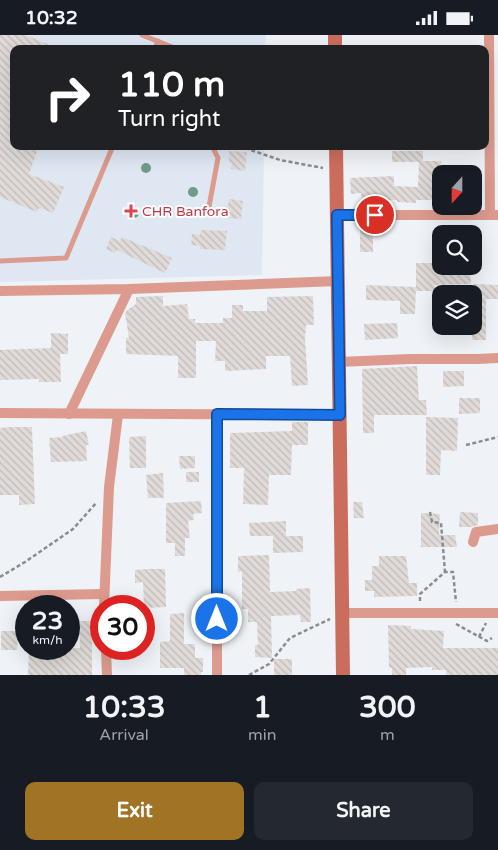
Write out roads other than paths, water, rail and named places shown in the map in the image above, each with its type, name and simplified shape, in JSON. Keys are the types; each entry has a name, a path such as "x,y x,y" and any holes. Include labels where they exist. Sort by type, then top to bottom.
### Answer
{"main road":[{"path":"336,150 343,613 342,675"}],"street":[{"path":"337,215 494,215 489,65"},
{"path":"0,291 129,289 338,281"},
{"path":"70,414 129,289"},
{"path":"338,362 498,358"},
{"path":"0,413 340,415"},
{"path":"217,414 217,675"},
{"path":"0,596 104,594 109,487 118,415"},
{"path":"473,541 476,533 498,529"},
{"path":"343,613 498,613"},
{"path":"106,660 107,675"}],"lane":[{"path":"142,35 168,45"},
{"path":"156,45 158,41"},
{"path":"0,261 66,258 111,150"},
{"path":"208,211 218,158 214,150"}],"place":[{"name":"CHR Banfora","path":"131,211"}]}
